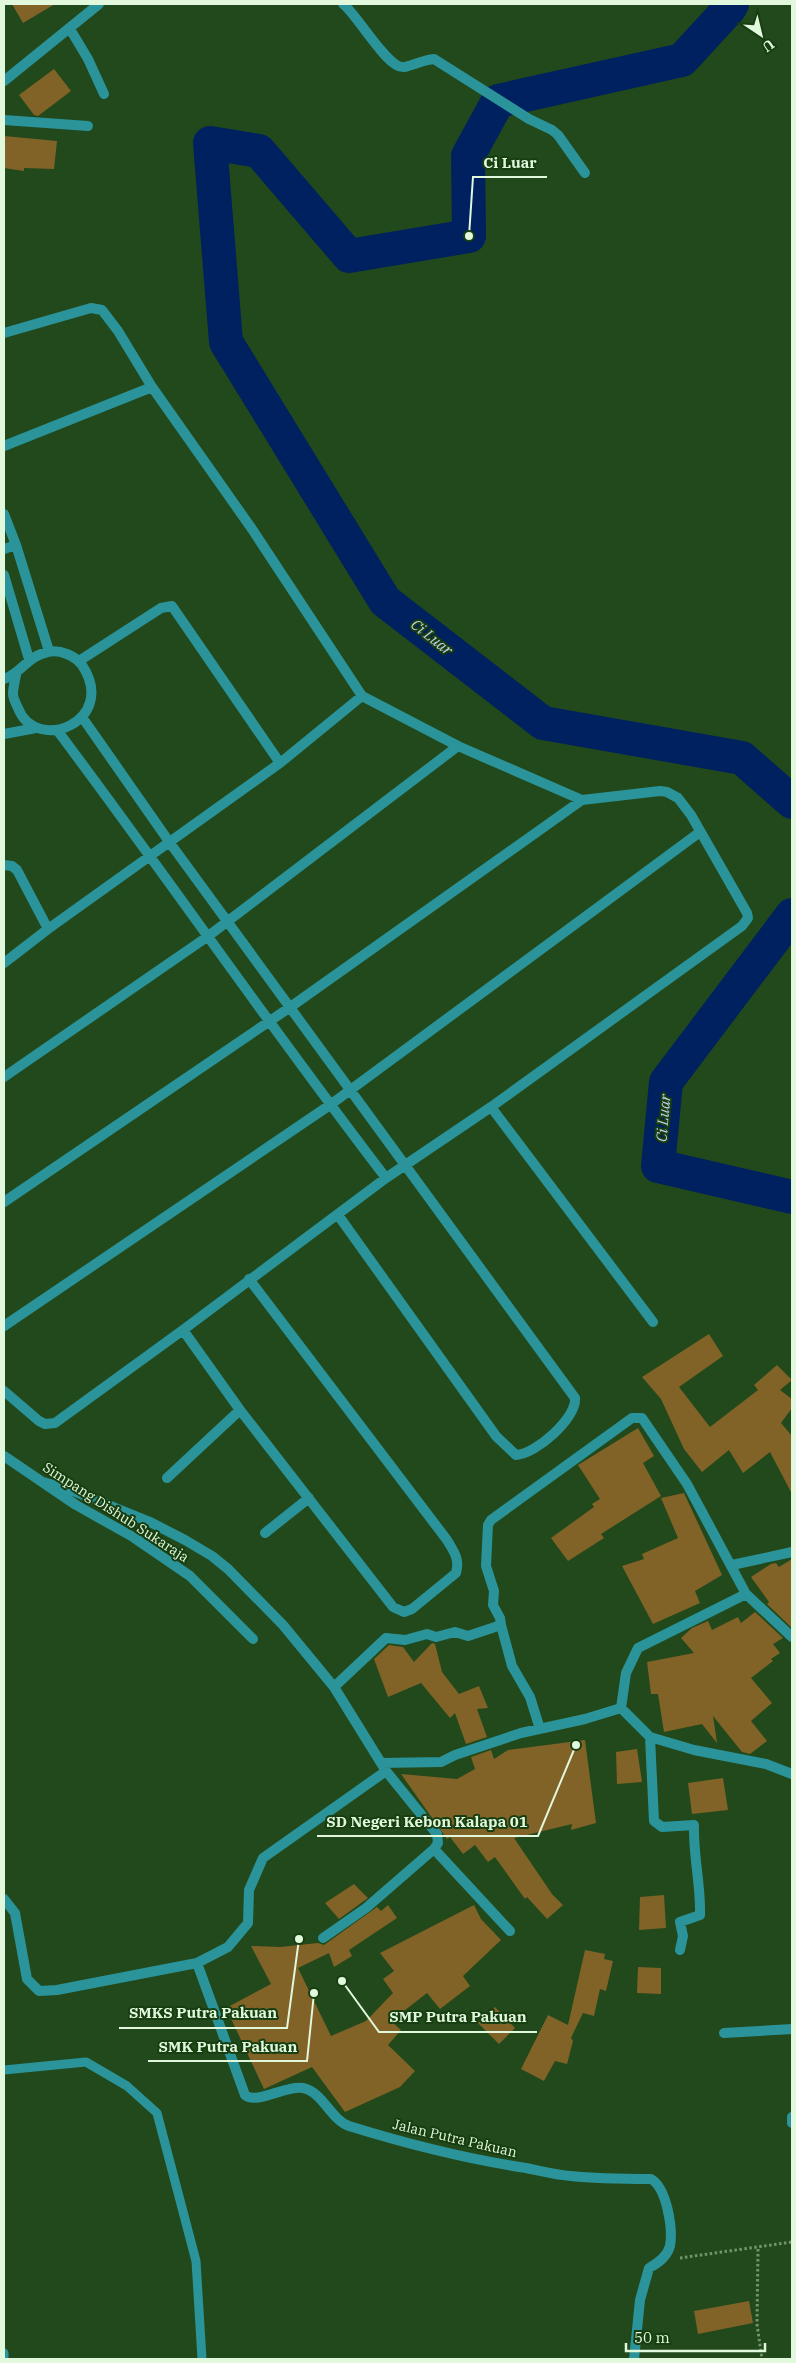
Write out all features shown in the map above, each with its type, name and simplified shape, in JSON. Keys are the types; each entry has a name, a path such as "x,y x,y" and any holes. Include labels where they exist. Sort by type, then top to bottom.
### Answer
{"street":[{"path":"4,81 99,4"},
{"path":"343,4 352,11 382,53 397,66 403,67 421,60 434,59 504,101 529,119 540,123 558,135 585,173"},
{"path":"70,29 88,59 104,94"},
{"path":"4,120 88,126"},
{"path":"4,333 91,308 102,310 129,348 152,387 252,529 362,696 458,746 582,800 667,792 678,798 700,832 747,913 748,918 491,1107 386,1178 55,1423 45,1424 39,1421 4,1390"},
{"path":"4,446 152,387"},
{"path":"4,514 16,545 49,651"},
{"path":"4,550 16,545"},
{"path":"4,575 29,659"},
{"path":"78,661 161,608 172,606 280,762"},
{"path":"4,734 36,728 57,730 71,726 82,717 92,698 90,678 78,661 64,653 49,651 29,659 16,675 13,695 20,715 36,728"},
{"path":"4,679 16,675"},
{"path":"4,963 48,929 152,856 280,762 362,696"},
{"path":"82,717 227,922 575,1398 574,1406 549,1440 516,1455 496,1436 338,1215"},
{"path":"57,730 152,856 207,937 386,1178"},
{"path":"4,1077 207,937 458,746"},
{"path":"4,1202 290,1008 582,800"},
{"path":"4,1326 330,1105 700,832"},
{"path":"4,865 12,866 17,870 48,929"},
{"path":"491,1107 653,1322"},
{"path":"183,1330 240,1410 392,1607 404,1612 412,1609 456,1572 458,1558 447,1540 249,1279"},
{"path":"167,1478 240,1410"},
{"path":"540,1729 530,1697 512,1666 500,1618 493,1605 494,1591 486,1566 488,1525 491,1520 632,1418 642,1418 687,1484 746,1594 792,1637"},
{"name":"Simpang Dishub Sukaraja","path":"4,1456 76,1504 133,1537 190,1576 252,1639"},
{"path":"43,1482 71,1490 152,1523 212,1556 283,1625 334,1687 384,1767 437,1834 438,1843 434,1849 366,1908 323,1938"},
{"path":"265,1533 309,1498"},
{"path":"732,1565 792,1552"},
{"path":"621,1708 626,1673 638,1648 746,1594"},
{"path":"334,1687 386,1638 405,1640 428,1634 436,1637 456,1632 468,1636 501,1625"},
{"path":"4,1899 15,1913 27,1979 39,1991 57,1990 198,1963 228,1948 248,1923 249,1890 263,1858 384,1767 441,1762 455,1755 512,1736 585,1719 621,1708"},
{"path":"621,1708 650,1736 722,1757 766,1764 792,1774"},
{"path":"650,1736 654,1821 662,1826 694,1825 693,1845 701,1894 700,1915 680,1922 682,1936 680,1950"},
{"path":"434,1849 510,1930"},
{"name":"Jalan Putra Pakuan","path":"198,1963 245,2095 248,2097 255,2099 282,2089 304,2088 316,2096 340,2123 447,2153 474,2160 569,2176 651,2179 658,2183 668,2210 670,2247 662,2261 649,2268 640,2300 634,2359"},
{"path":"724,2033 792,2029"},
{"path":"792,2116 792,2122"}],"lane":[{"path":"4,2070 86,2062 127,2086 157,2113 196,2261 202,2359"},
{"path":"4,2353 4,2359"}],"path":[{"path":"662,2261 758,2249 792,2242"},
{"path":"758,2249 757,2324 762,2359"}],"building":[{"path":"12,4 55,4 23,23"},
{"path":"54,69 71,91 38,116 34,115 19,95"},
{"path":"4,136 57,141 54,169 24,168 24,171 4,168"},
{"path":"709,1334 723,1356 679,1387 710,1427 758,1390 754,1385 777,1365 792,1380 780,1390 792,1399 792,1408 781,1423 792,1436 792,1494 770,1452 743,1473 729,1450 702,1472 684,1449 661,1399 642,1377"},
{"path":"638,1428 654,1456 643,1463 661,1496 601,1534 604,1538 568,1561 551,1538 594,1507 592,1504 600,1499 578,1465"},
{"path":"684,1493 722,1575 695,1591 700,1603 653,1624 622,1566 644,1559 642,1554 678,1538 661,1498"},
{"path":"792,1559 792,1628 767,1604 769,1602 751,1577 771,1564 776,1563 779,1567"},
{"path":"755,1612 783,1638 773,1644 780,1653 751,1678 772,1703 751,1721 767,1741 750,1754 742,1752 713,1716 717,1743 702,1724 664,1732 658,1694 651,1694 647,1662 694,1653 681,1638 692,1628 708,1621 712,1630 738,1617 741,1623"},
{"path":"432,1643 435,1644 442,1672 459,1694 479,1686 488,1708 477,1709 487,1737 466,1744 455,1713 450,1718 421,1683 388,1697 374,1659 389,1645 403,1647 414,1662"},
{"path":"585,1740 596,1823 571,1830 572,1824 514,1838 552,1894 563,1905 547,1919 527,1897 525,1899 495,1857 488,1862 475,1845 463,1854 450,1837 447,1839 401,1774 457,1779 475,1769 471,1757 491,1750 494,1759 508,1750"},
{"path":"637,1749 642,1782 617,1784 616,1752"},
{"path":"723,1778 728,1810 692,1814 688,1783"},
{"path":"354,1884 368,1898 339,1919 325,1903"},
{"path":"664,1895 666,1928 639,1930 640,1897"},
{"path":"388,1905 397,1918 349,1950 352,1956 334,1967 329,1953 298,1968 331,2036 366,2021 393,1993 383,1979 394,1971 380,1953 474,1905 481,1919 501,1940 463,1976 470,1986 440,2009 427,1993 391,2021 401,2030 388,2045 415,2071 400,2087 345,2112 312,2067 264,2089 226,2008 271,1984 251,1946 280,1947 318,1943 324,1945 377,1907 381,1911"},
{"path":"585,1950 605,1954 604,1959 613,1961 606,1991 600,1989 594,2016 583,2013 571,2038 573,2041 567,2064 555,2061 544,2081 521,2069 548,2015 568,2025"},
{"path":"638,1967 661,1968 661,1994 637,1993"},
{"path":"495,2007 515,2028 499,2044 478,2023"},
{"path":"749,2301 753,2323 698,2334 694,2311"}],"waterway":[{"name":"Ci Luar","path":"732,4 682,60 498,101 468,156 469,236 349,256 259,151 210,143 226,342 385,601 543,723 742,758 792,802"},
{"name":"Ci Luar","path":"792,915 666,1082 658,1166 792,1197"}],"place":[{"name":"Ci Luar","path":"469,236"},
{"name":"SD Negeri Kebon Kalapa 01","path":"576,1745"},
{"name":"SMKS Putra Pakuan","path":"299,1939"},
{"name":"SMP Putra Pakuan","path":"342,1981"},
{"name":"SMK Putra Pakuan","path":"314,1993"}]}
